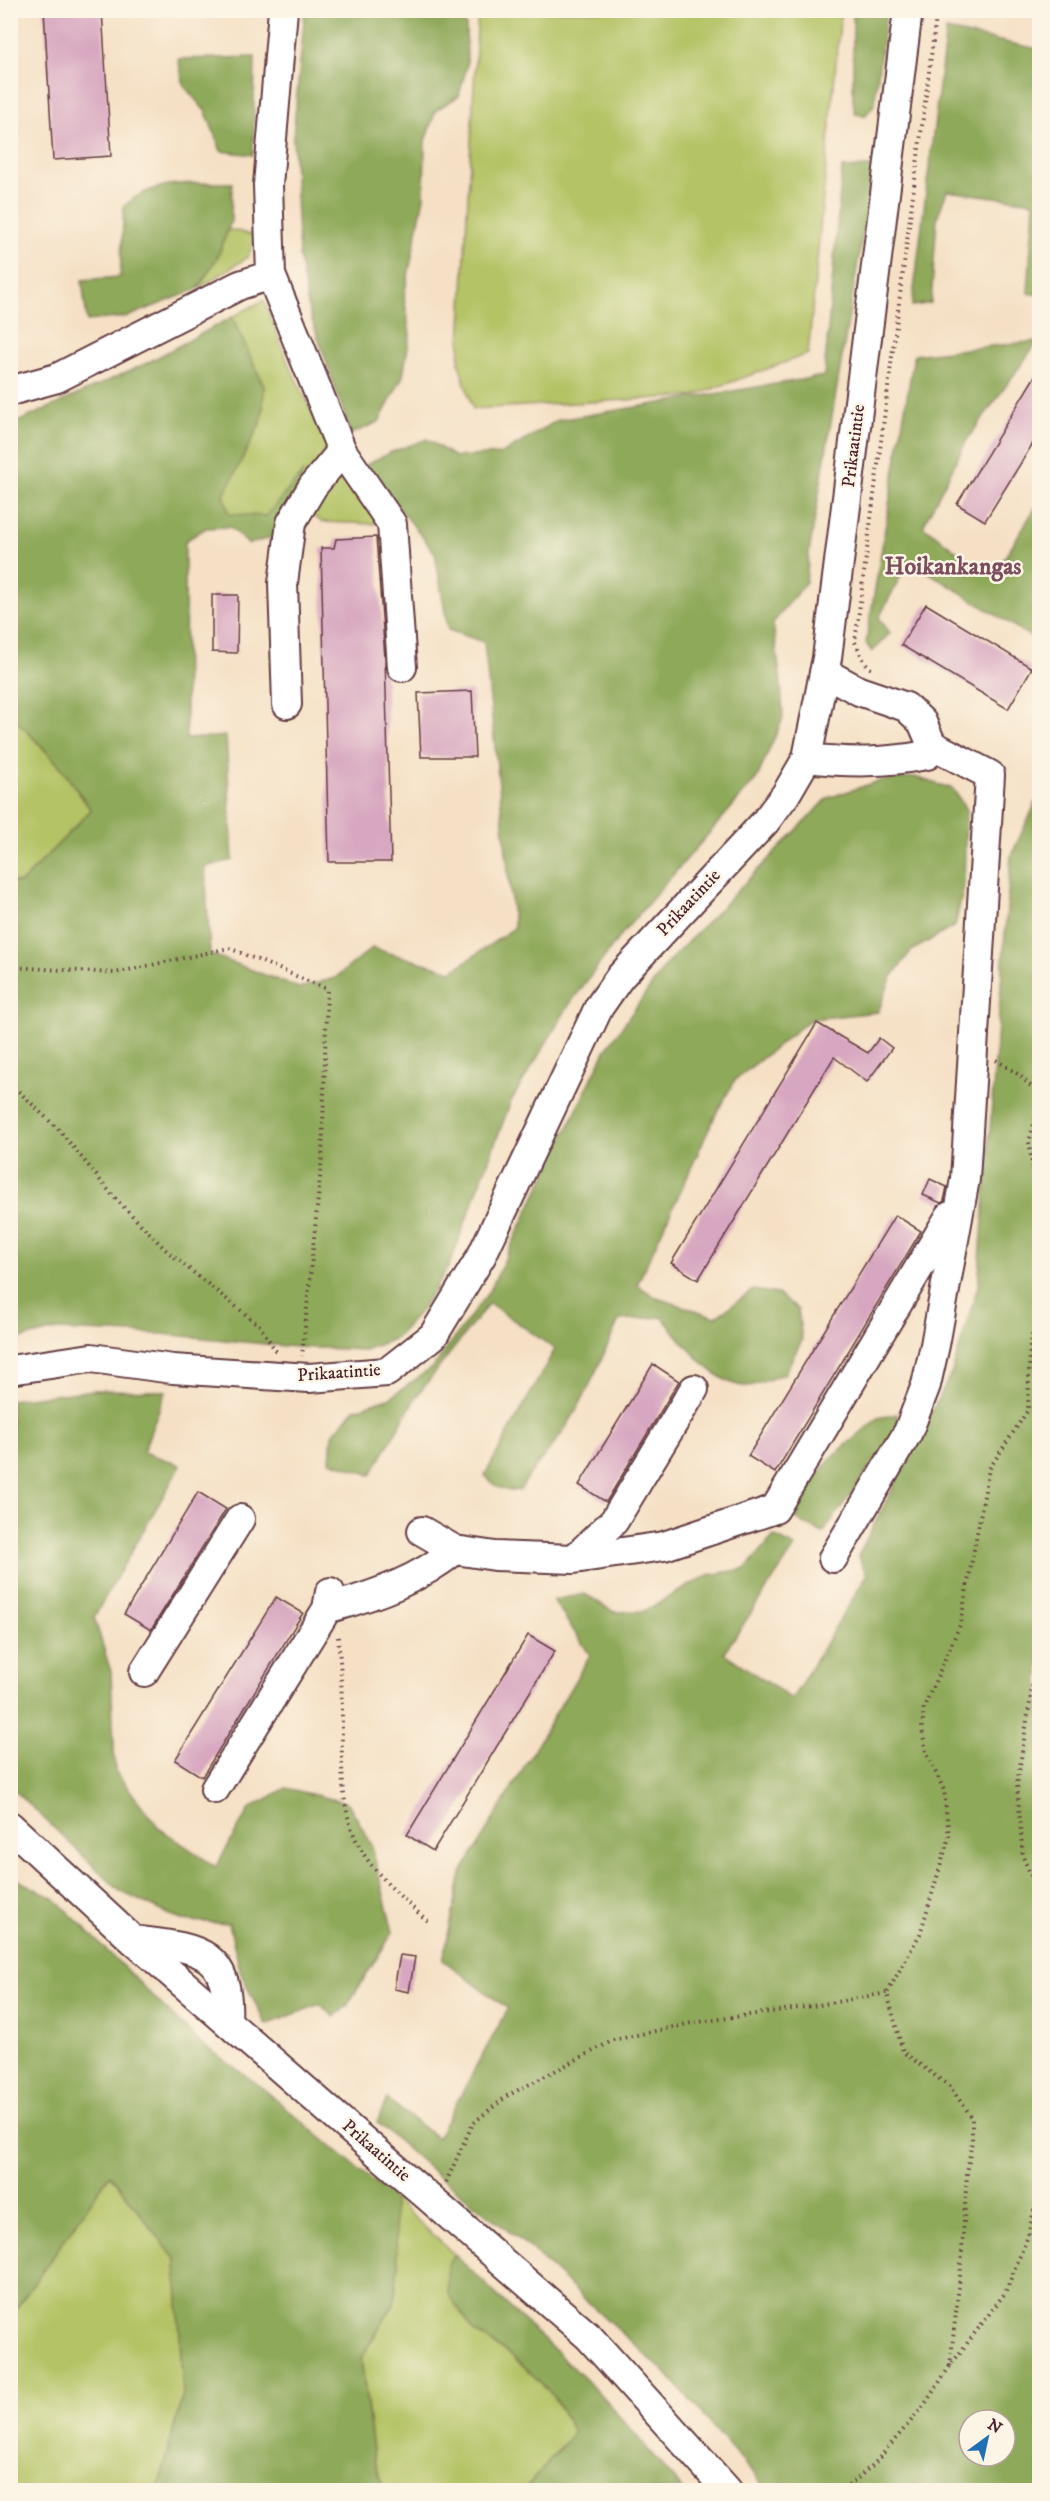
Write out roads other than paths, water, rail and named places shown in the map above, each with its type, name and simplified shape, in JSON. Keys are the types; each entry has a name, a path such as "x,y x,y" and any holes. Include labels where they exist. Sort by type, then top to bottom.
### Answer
{"street":[{"path":"283,10 268,185 271,276 342,451 392,524 402,667"},
{"name":"Prikaatintie","path":"10,1370 92,1358 173,1369 300,1377 387,1372 433,1336 482,1255 599,1007 621,976 765,822 786,794 807,758 824,672 908,10"},
{"path":"10,391 57,378 240,285 271,276"},
{"path":"287,704 283,583 291,522 313,486 342,451"},
{"path":"824,672 859,691 906,707 922,722 932,745 990,775 965,1179 935,1345 926,1385 908,1432 833,1558"},
{"path":"807,758 849,763 893,761 927,755 932,745"},
{"path":"422,1531 455,1551 495,1556 574,1559 664,1546 775,1509 961,1199"},
{"path":"574,1559 614,1521 694,1389"},
{"path":"144,1672 240,1519"},
{"path":"215,1789 332,1600 368,1598 439,1563 455,1551"},
{"name":"Prikaatintie","path":"10,1826 133,1940 589,2337 727,2490"}],"district":[{"name":"Hoikankangas","path":"953,567"}]}
